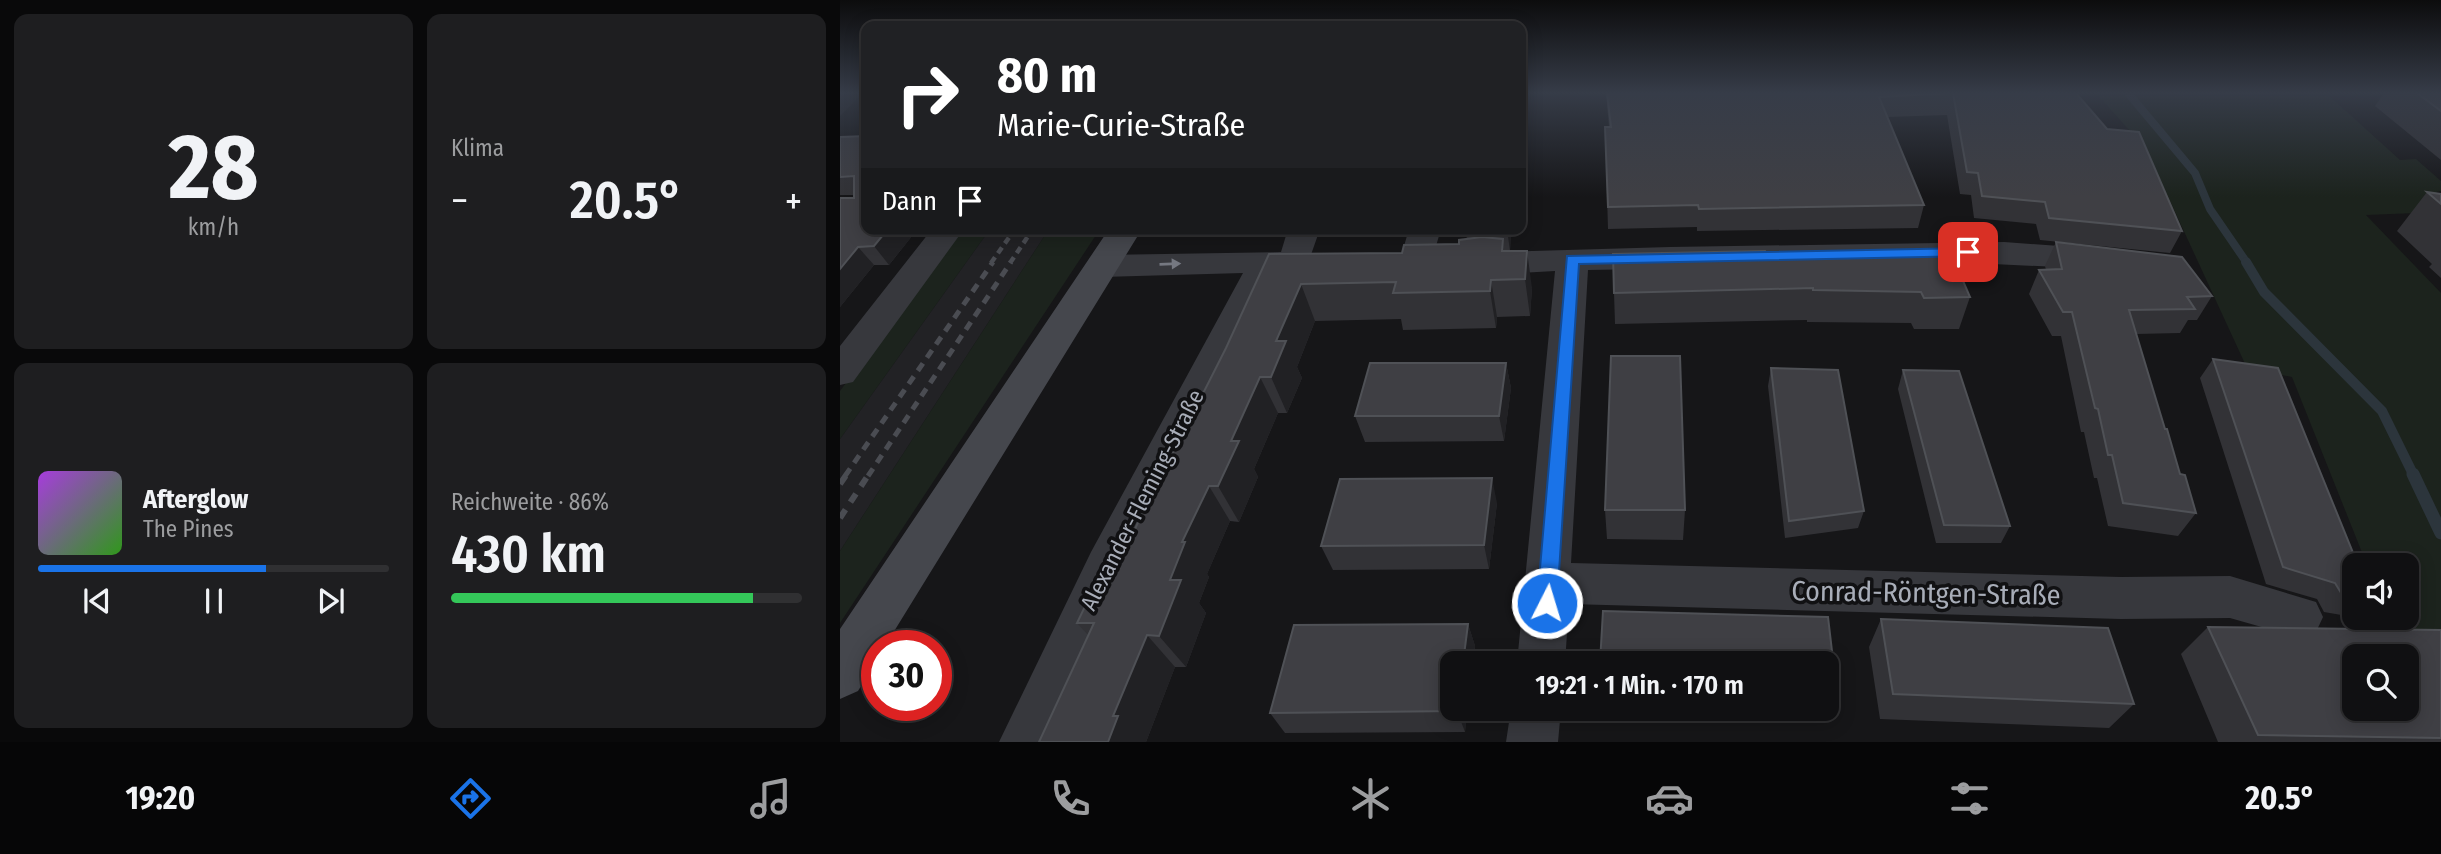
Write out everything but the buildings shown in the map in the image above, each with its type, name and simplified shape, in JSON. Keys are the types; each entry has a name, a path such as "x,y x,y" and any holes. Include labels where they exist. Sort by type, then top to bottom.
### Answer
{"main road":[{"path":"840,674 1122,235"}],"street":[{"path":"840,372 944,235"},
{"name":"Alexander-Fleming-Straße","path":"1026,742 1107,566 1280,262 1300,235"},
{"path":"1429,235 1448,263 2045,253 2135,263"},
{"path":"1542,651 1572,259"},
{"path":"1101,266 1329,263"},
{"name":"Conrad-Röntgen-Straße","path":"1549,583 2121,598 2230,597 2300,617"},
{"path":"1532,742 1535,721"}],"shaded area":[{"path":"2127,128 2364,128 2400,160 2416,159 2441,181 2441,191 2436,192 2441,196 2441,212 2366,215 2441,293 2441,670 2419,656 2419,644 2398,642 2393,630 2419,630 2419,553 2362,553 2292,377 2247,368 2146,149"},
{"path":"957,235 986,235 840,439 840,391"},
{"path":"986,235 1045,235 840,551 840,439"},
{"path":"1045,235 1096,235 840,623 840,551"}],"waterway":[{"path":"2157,128 2195,173 2210,209 2247,263"},
{"path":"2246,262 2264,292 2382,411 2414,476"},
{"path":"2413,474 2441,533"}],"railway":[{"path":"991,263 1011,235"},
{"path":"1010,263 1029,235"},
{"path":"845,476 993,262"},
{"path":"868,476 1011,262"},
{"path":"840,484 847,474"},
{"path":"840,518 869,474"}],"route":[{"path":"1547,603 1572,259 1968,252"}]}
